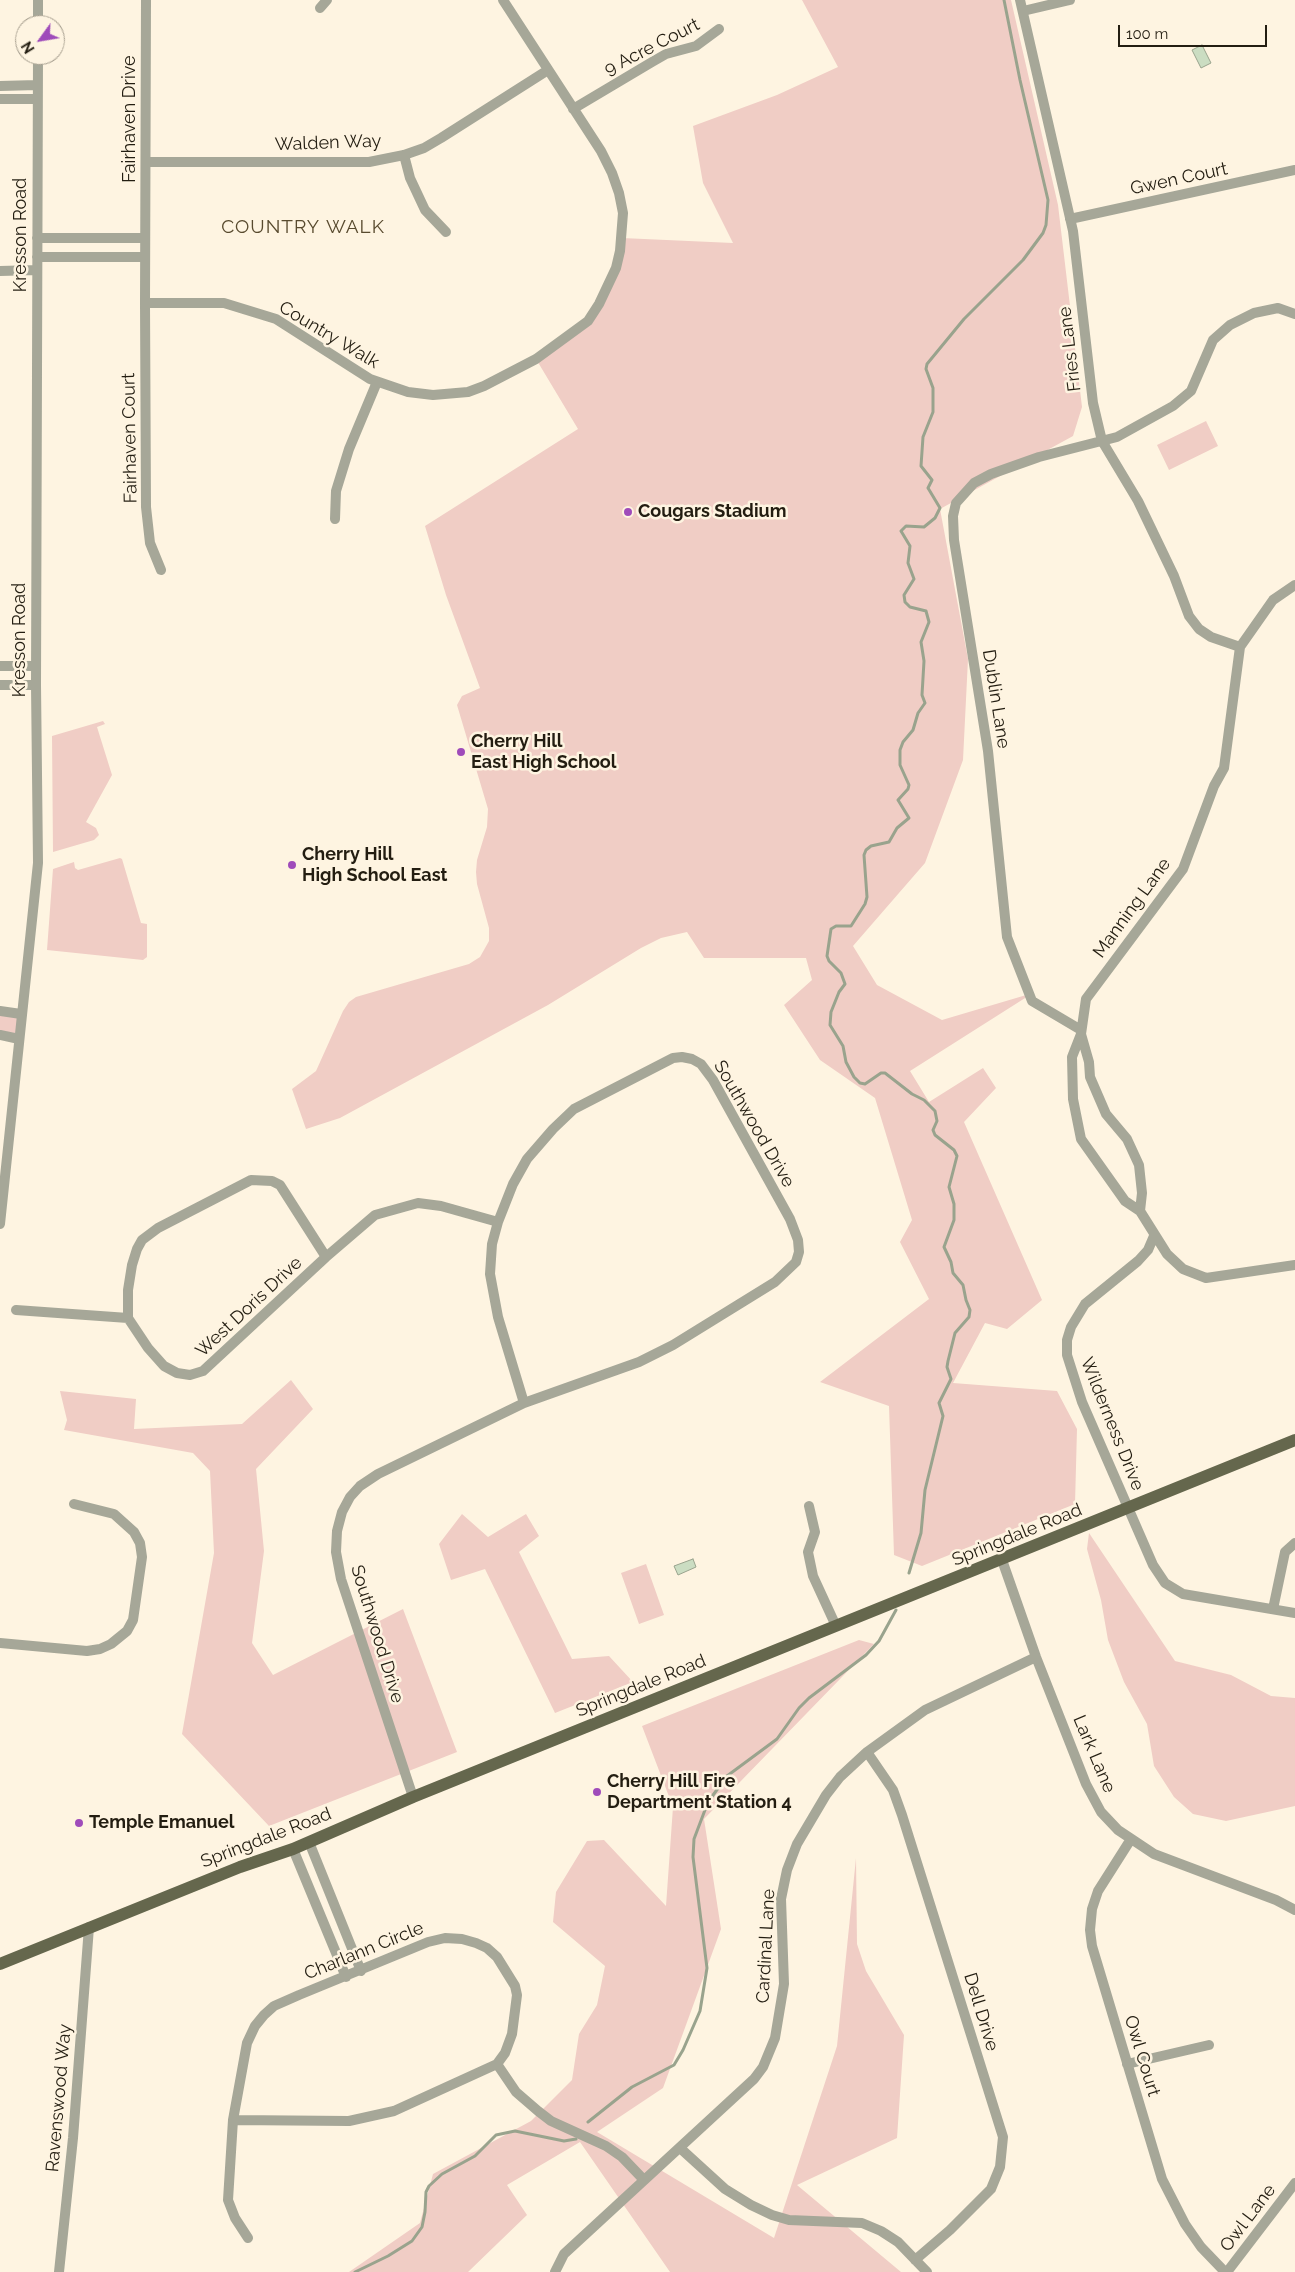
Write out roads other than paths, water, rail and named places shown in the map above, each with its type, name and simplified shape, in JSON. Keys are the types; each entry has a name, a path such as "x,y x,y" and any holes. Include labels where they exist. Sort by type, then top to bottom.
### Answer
{"main road":[{"name":"Springdale Road","path":"0,1964 235,1869 293,1849 413,1797 1295,1440"}],"street":[{"path":"38,0 38,15"},
{"name":"Fairhaven Drive","path":"145,238 146,0"},
{"name":"Country Walk","path":"145,303 224,303 276,319 338,361 377,382 408,392 433,395 468,392 484,386 536,359 588,322 616,268 622,238 622,213 612,173 503,0"},
{"name":"Fries Lane","path":"1020,0 1070,219 1093,403 1102,441 1138,500 1174,576 1189,616 1199,629 1211,637 1240,647"},
{"path":"1023,11 1070,0"},
{"name":"9 Acre Court","path":"573,109 666,54 696,46 719,29"},
{"name":"Kresson Road","path":"0,1224 38,863 36,270 38,65"},
{"name":"Walden Way","path":"146,162 368,162 404,155 424,148 441,138 548,70"},
{"path":"0,86 38,85"},
{"path":"0,99 37,99"},
{"path":"404,155 410,178 425,210 446,232"},
{"name":"Gwen Court","path":"1070,219 1295,170"},
{"path":"37,238 145,238 145,303"},
{"path":"37,257 145,257"},
{"path":"0,271 36,270"},
{"name":"Fairhaven Court","path":"145,303 146,507 150,542 161,570"},
{"name":"Dublin Lane","path":"1081,1032 1032,1001 1007,937 988,751 954,540 953,516 956,503 974,483 991,474 1039,457 1102,441 1131,430 1173,406 1191,391 1200,375 1213,340 1230,325 1254,313 1278,308 1295,314"},
{"path":"335,519 336,491 349,449 377,382"},
{"name":"Manning Lane","path":"1295,585 1273,600 1240,647 1224,768 1214,786 1183,869 1086,999 1081,1032 1072,1057 1073,1099 1081,1139 1125,1201 1140,1211 1167,1254 1183,1269 1206,1278 1295,1265"},
{"path":"0,666 36,666"},
{"path":"0,685 36,685"},
{"path":"0,1011 22,1014"},
{"name":"Manning Lane","path":"1081,1032 1089,1062 1090,1077 1106,1114 1127,1139 1138,1165 1142,1193 1140,1211"},
{"path":"0,1035 19,1039"},
{"name":"Southwood Drive","path":"413,1797 341,1579 336,1552 337,1530 342,1512 350,1497 360,1486 378,1474 524,1403 639,1362 673,1346 781,1277 796,1262 799,1252 798,1240 790,1220 713,1080 702,1064 682,1057 672,1058 589,1101 567,1116 527,1159 513,1184 498,1222 492,1244 490,1274 498,1317 524,1403"},
{"path":"16,1310 128,1318 128,1290 132,1265 142,1240 158,1228 252,1180 272,1181 280,1185 326,1258"},
{"name":"West Doris Drive","path":"128,1318 148,1348 164,1366 177,1373 190,1375 204,1371 375,1215 403,1205 418,1203 441,1206 498,1222"},
{"name":"Wilderness Drive","path":"1154,1236 1148,1250 1138,1261 1085,1304 1078,1314 1067,1340 1067,1355 1073,1376 1153,1565 1165,1583 1183,1594 1295,1613"},
{"path":"0,1643 87,1651 100,1649 127,1631 133,1620 142,1557 140,1543 128,1526 114,1514 74,1504"},
{"path":"809,1506 815,1532 808,1552 813,1576 836,1626"},
{"path":"1273,1610 1286,1552 1295,1543"},
{"name":"Lark Lane","path":"1002,1560 1036,1658 1086,1784 1102,1812 1118,1830 1154,1854 1276,1900 1295,1910"},
{"name":"Cardinal Lane","path":"555,2272 564,2254 754,2079 763,2067 775,2038 784,1984 782,1899 787,1870 797,1844 826,1795 840,1777 867,1752 925,1710 1036,1658"},
{"name":"Dell Drive","path":"867,1752 893,1790 902,1815 1004,2137 1000,2167 991,2189 950,2230 915,2260"},
{"name":"Owl Court","path":"1131,1839 1098,1891 1092,1909 1090,1930 1092,1946 1162,2179 1185,2224 1201,2247 1226,2272"},
{"path":"309,1842 361,1971"},
{"path":"293,1849 346,1977"},
{"name":"Ravenswood Way","path":"59,2272 73,2138 89,1927"},
{"name":"Charlann Circle","path":"248,2238 235,2218 228,2200 233,2120 247,2043 255,2026 274,2006 428,1942 445,1938 476,1942 487,1948 497,1957 515,1986 517,1995 512,2034 505,2054 497,2064"},
{"path":"1127,2064 1209,2045"},
{"path":"233,2120 349,2121 394,2111 497,2064 516,2092 538,2111 551,2121 614,2151 644,2180"},
{"path":"680,2148 725,2189 751,2206 789,2220 862,2223 881,2231 898,2242 927,2272"},
{"name":"Owl Lane","path":"1226,2272 1295,2183"}],"waterway":[{"path":"909,1573 921,1533 925,1490 943,1416 939,1403 951,1379 947,1367 948,1361 955,1333 969,1317 970,1310 963,1285 953,1273 951,1262 944,1247 954,1220 954,1204 949,1187 957,1156 954,1150 935,1135 933,1130 937,1121 935,1111 924,1100 912,1094 885,1073 881,1073 865,1084 860,1083 854,1077 846,1062 843,1046 830,1025 831,1012 839,992 845,984 841,973 829,961 827,956 831,929 836,926 851,926 865,904 867,897 864,855 866,850 871,846 889,842 897,828 909,818 898,800 908,789 909,785 900,765 900,750 903,742 913,730 918,713 925,703 922,695 924,661 921,642 929,622 926,611 910,607 905,602 904,595 914,579 908,563 910,546 901,531 906,526 924,527 935,518 940,508 928,488 932,480 921,466 923,437 933,412 933,388 926,369 927,364 964,319 1023,260 1043,233 1046,225 1048,200 1020,80 1004,0"},
{"path":"588,2122 632,2087 674,2065 683,2050 700,2011 707,1968 693,1857 694,1839 708,1802 727,1776 777,1739 799,1708 809,1698 866,1655 879,1641 896,1610"},
{"path":"355,2272 388,2256 412,2241 422,2227 426,2192 429,2186 442,2174 475,2156 496,2135 515,2131 564,2141 576,2139"}],"place":[{"name":"Cougars Stadium","path":"628,512"},
{"name":"Cherry Hill East High School","path":"461,752"},
{"name":"Cherry Hill High School East","path":"292,865"},
{"name":"Cherry Hill Fire Department Station 4","path":"597,1792"},
{"name":"Temple Emanuel","path":"79,1823"}],"district":[{"name":"COUNTRY WALK","path":"303,227"}]}
